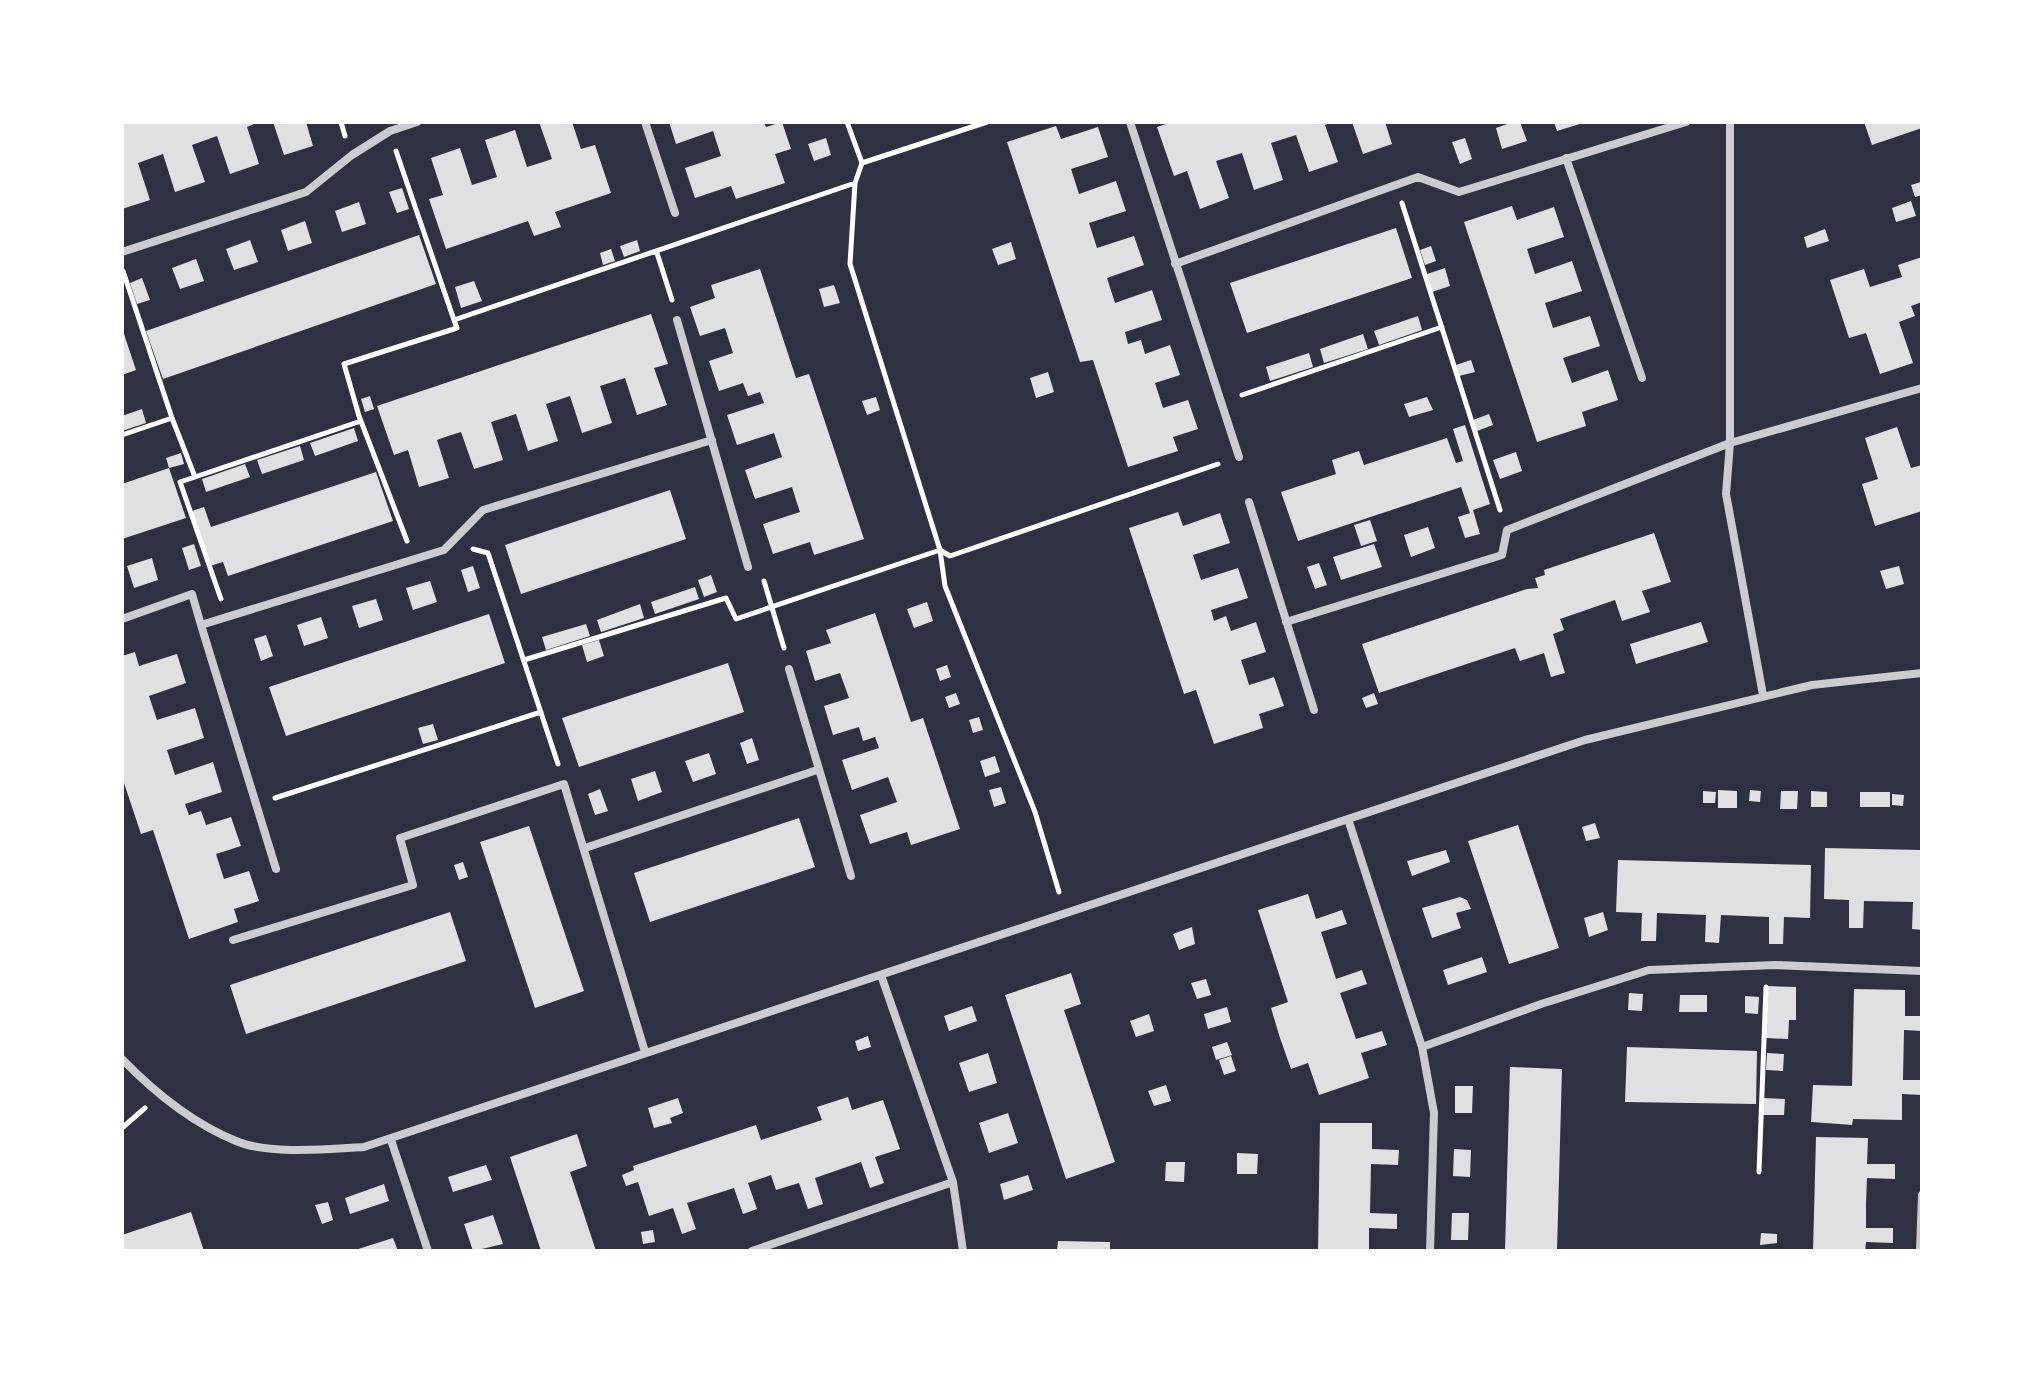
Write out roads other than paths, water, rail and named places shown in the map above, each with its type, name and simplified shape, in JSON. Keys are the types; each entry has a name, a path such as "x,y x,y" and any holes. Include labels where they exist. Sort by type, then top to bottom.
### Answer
{"street":[{"path":"122,252 306,192 352,155 390,131 417,122"},
{"path":"645,122 675,213"},
{"path":"1130,122 1239,457"},
{"path":"1175,264 1418,177 1459,192 1686,122"},
{"path":"1730,122 1730,443 1726,494 1763,695"},
{"path":"1566,158 1642,378"},
{"path":"677,320 748,567"},
{"path":"1286,622 1502,555 1507,530 1730,443 1922,388"},
{"path":"201,625 444,550 483,510 712,440"},
{"path":"1249,502 1314,710"},
{"path":"122,619 192,594 276,869"},
{"path":"789,669 851,876"},
{"path":"122,1059 158,1096 238,1143 302,1151 364,1147 1585,740 1812,685 1922,673"},
{"path":"585,848 817,770"},
{"path":"233,940 413,885 400,838 564,784 645,1052"},
{"path":"1348,819 1422,1047 1434,1113 1430,1251"},
{"path":"1422,1047 1541,1004 1649,970 1766,966 1922,971"},
{"path":"881,975 953,1182 963,1251"},
{"path":"391,1140 428,1251"},
{"path":"752,1251 953,1182"},
{"path":"1920,1251 1922,1195"}]}
